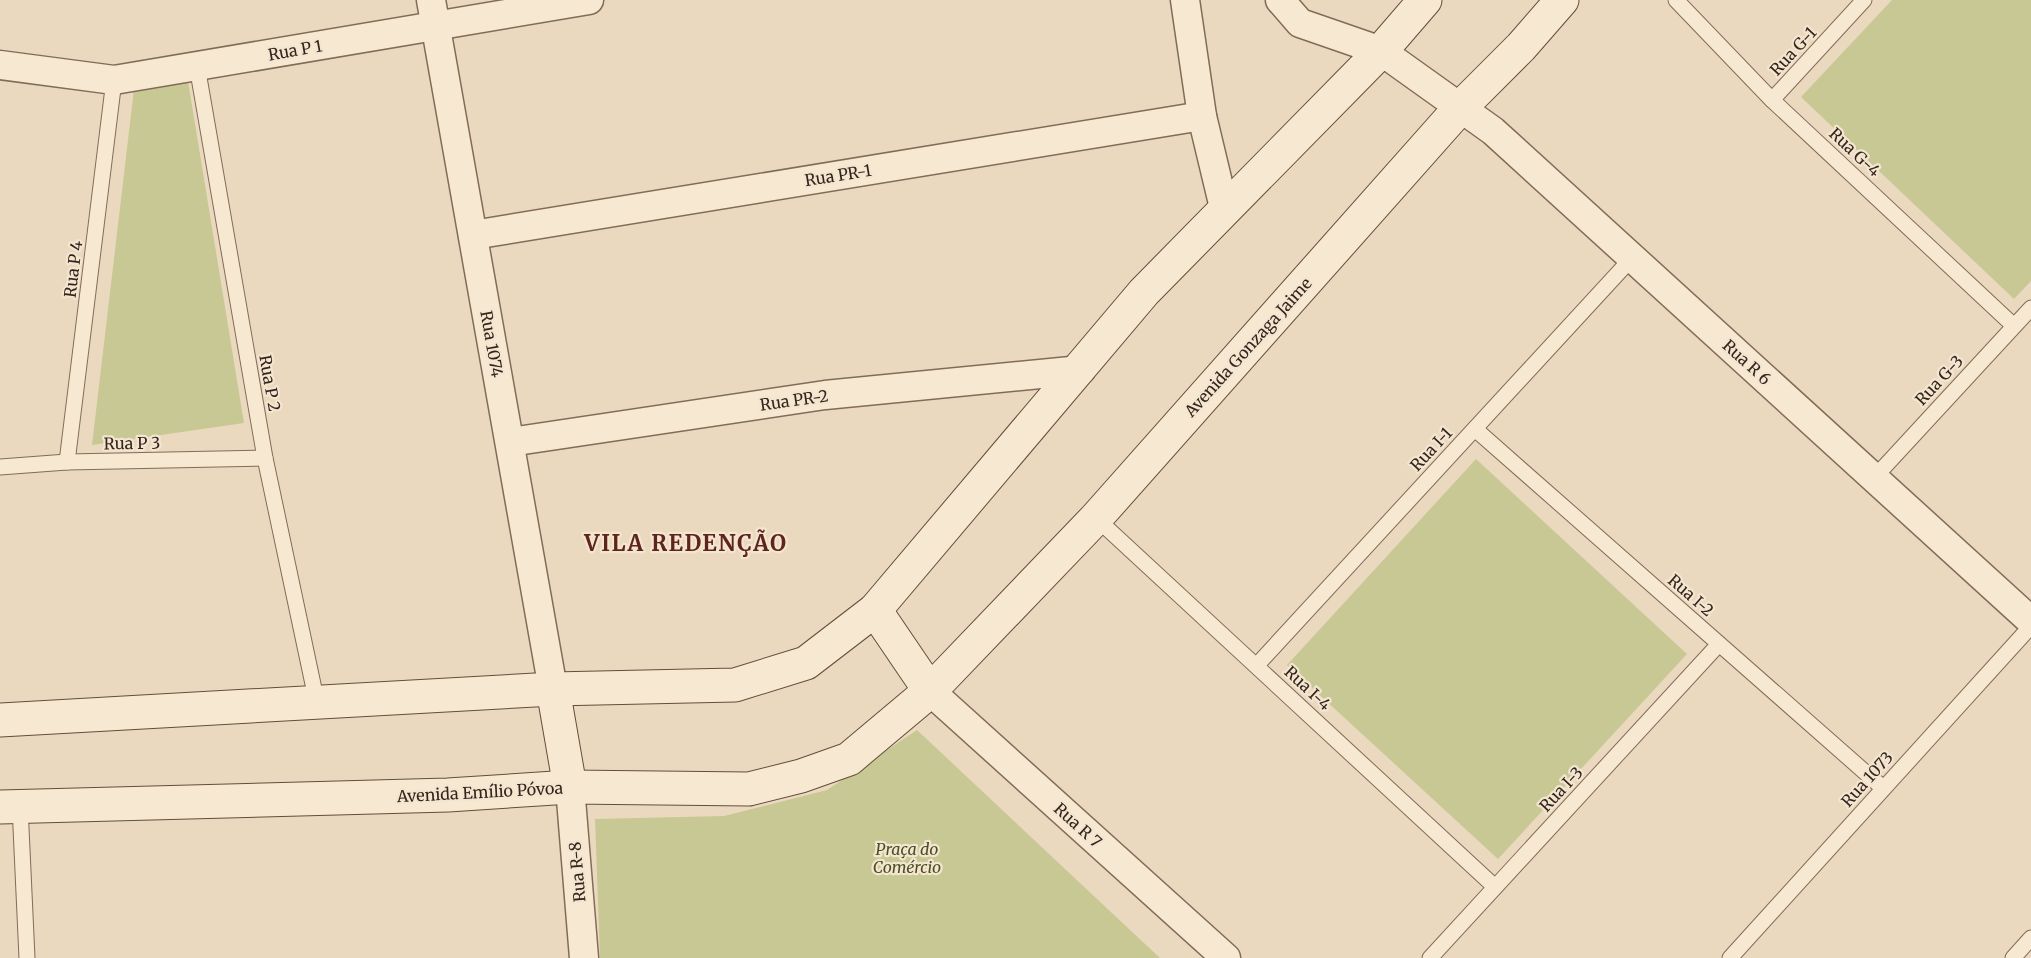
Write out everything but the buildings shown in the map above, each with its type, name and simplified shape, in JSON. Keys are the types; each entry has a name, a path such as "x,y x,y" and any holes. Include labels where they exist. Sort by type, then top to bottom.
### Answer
{"main road":[{"path":"0,720 553,689 735,685 806,663 875,610 1081,370 1144,292 1381,51 1425,0"},
{"name":"Avenida Gonzaga Jaime","path":"930,691 1096,518 1459,110 1521,47 1562,0"},
{"path":"875,610 930,691"},
{"path":"553,689 570,787"},
{"name":"Avenida Emílio Póvoa","path":"10,806 448,795 570,787 749,789 801,776 849,759 930,691"}],"street":[{"name":"Rua P 1","path":"0,65 114,80 197,66 433,13 589,0"},
{"path":"1185,0 1202,116 1225,212"},
{"name":"Rua R 6","path":"1280,0 1300,23 1381,51 1459,110 1493,131 2031,621"},
{"name":"Rua 1074","path":"433,13 553,689"},
{"name":"Rua PR-1","path":"473,235 1202,116"},
{"name":"Rua PR-2","path":"510,442 825,395 1081,370"},
{"name":"Rua R 7","path":"930,691 1226,958"},
{"name":"Rua R-8","path":"570,787 584,958"}],"lane":[{"name":"Rua G-4","path":"1676,0 1772,100 2014,326"},
{"name":"Rua G-1","path":"1772,100 1864,0"},
{"name":"Rua P 2","path":"197,66 265,458 317,703"},
{"name":"Rua P 4","path":"67,462 114,80"},
{"name":"Rua I-1","path":"1257,665 1632,258"},
{"name":"Rua G-3","path":"1874,478 2031,308"},
{"name":"Rua I-2","path":"1475,429 1882,788"},
{"name":"Rua P 3","path":"0,467 67,462 265,458"},
{"name":"Rua I-4","path":"1096,518 1496,886"},
{"name":"Rua 1073","path":"1730,958 2031,626"},
{"name":"Rua I-3","path":"1430,958 1719,644"},
{"path":"10,806 27,958"},
{"path":"2013,958 2031,938"}],"green space":[{"path":"1892,0 2031,0 2031,281 2014,299 1801,97"},
{"path":"188,81 244,423 92,445 134,89"},
{"path":"1476,459 1687,654 1498,859 1287,665"},
{"name":"Praça do Comércio","path":"917,730 1160,958 600,958 595,819 724,816 827,790"}],"district":[{"name":"VILA REDENÇÃO","path":"686,543"}]}
